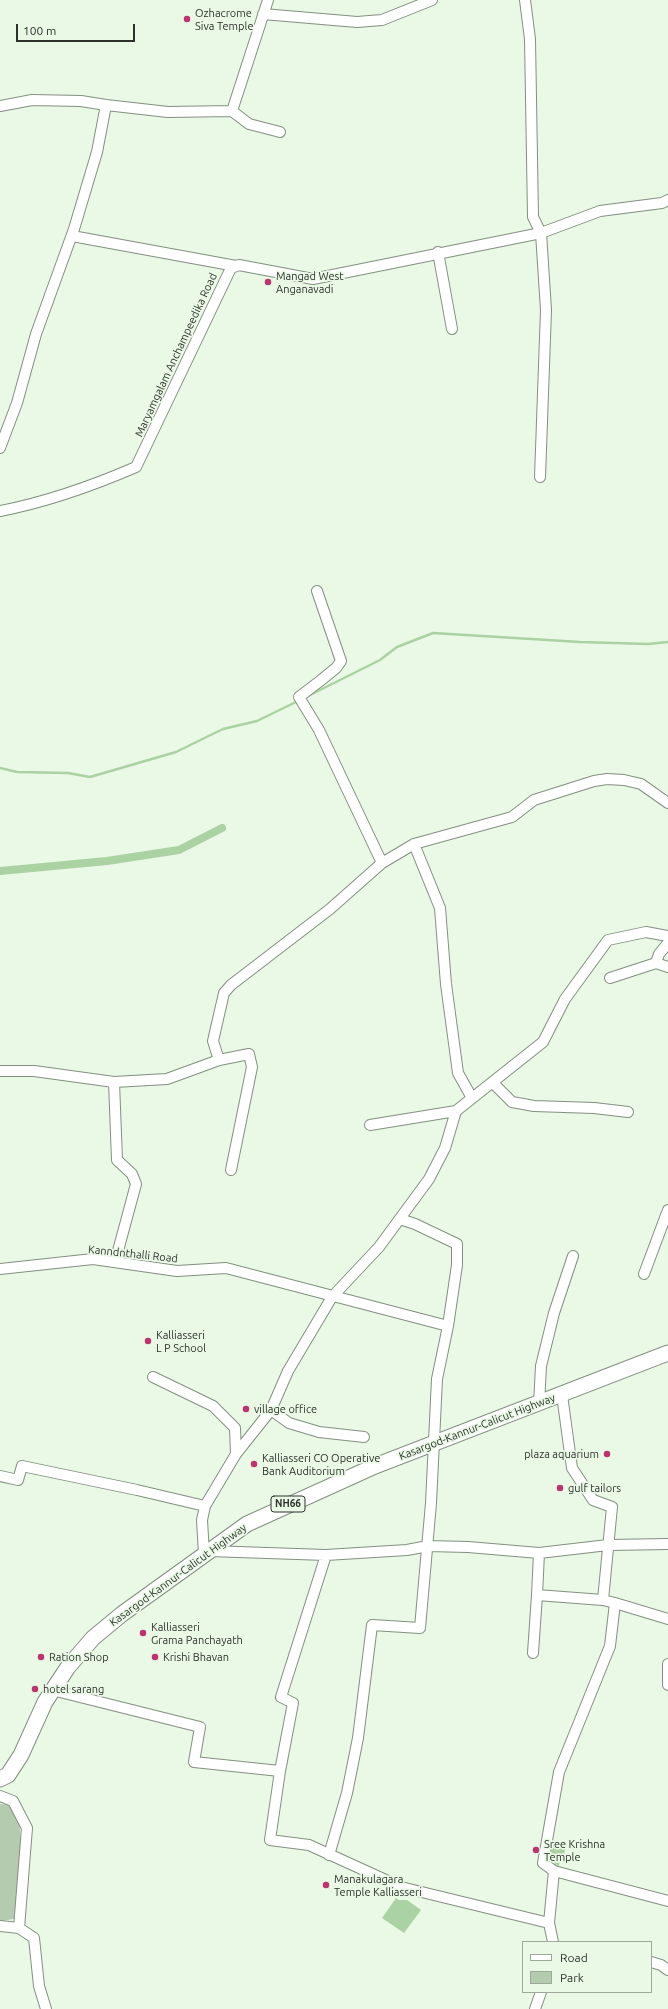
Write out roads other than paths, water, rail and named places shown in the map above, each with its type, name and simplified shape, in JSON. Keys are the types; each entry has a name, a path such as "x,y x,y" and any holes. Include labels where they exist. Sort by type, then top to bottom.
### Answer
{"highway":[{"name":"Kasargod-Kannur-Calicut Highway","path":"0,1779 8,1775 21,1755 52,1690 68,1667 93,1638 122,1614 206,1552 247,1524 375,1466 668,1353"}],"street":[{"path":"232,111 268,0"},
{"path":"263,14 357,22 382,20 432,0"},
{"path":"525,0 530,39 533,217 541,233 546,310 540,477"},
{"path":"0,106 32,100 80,101 168,112 232,111 249,124 280,132"},
{"path":"0,448 17,403 36,334 72,236 97,152 106,105"},
{"path":"72,236 313,279 438,252 541,233 600,211 668,200"},
{"path":"438,252 452,329"},
{"name":"Maryamgalam Anchampeedika Road","path":"0,512 37,504 106,480 136,467 231,268 236,266"},
{"path":"317,590 341,661 336,668 301,701 319,730 382,863"},
{"path":"220,1060 213,1041 224,993 231,985 330,909 382,863 414,844 512,817 534,800 594,781 618,780 641,784 668,803"},
{"path":"414,844 440,908 446,984 458,1073 472,1098"},
{"path":"370,1125 456,1111 543,1042 565,999 608,940 646,932 668,936"},
{"path":"656,963 659,954 668,943"},
{"path":"610,978 656,963 668,967"},
{"path":"0,1071 34,1071 114,1082 167,1079 220,1060 249,1054 252,1067 231,1170"},
{"path":"114,1082 117,1160 132,1174 136,1184 115,1262"},
{"path":"493,1083 512,1102 534,1106 594,1108 628,1112"},
{"path":"456,1111 445,1148 430,1180 379,1247 332,1297 288,1371 271,1410 236,1454 205,1506 202,1520 206,1552 326,1555 407,1550 428,1546 468,1547 539,1553 608,1545 668,1544"},
{"path":"644,1274 668,1210"},
{"path":"329,1855 347,1793 358,1738 372,1625 420,1628 428,1546 437,1379 448,1326 457,1265 457,1244 416,1224 400,1220"},
{"path":"539,1404 541,1366 554,1313 573,1256"},
{"name":"Kanndnthalli Road","path":"0,1268 93,1259 177,1271 226,1268 332,1297 448,1326"},
{"path":"153,1377 213,1406 235,1428 236,1454"},
{"path":"562,1395 572,1468 593,1500 612,1507 602,1600"},
{"path":"271,1410 289,1423 319,1432 364,1437"},
{"path":"0,1476 18,1480 22,1466 205,1506"},
{"path":"533,1653 539,1553"},
{"path":"326,1555 281,1697 292,1703 270,1840 309,1845 401,1888 549,1923"},
{"path":"536,1595 602,1600 668,1619"},
{"path":"615,1603 610,1646 558,1772 543,1863 554,1871 668,1901"},
{"path":"668,1664 668,1685"},
{"path":"52,1690 200,1727 194,1762 280,1771"},
{"path":"0,1796 14,1801 27,1828 19,1928"},
{"path":"553,1941 549,1923 554,1871"},
{"path":"0,1926 19,1928 34,1938 39,1986 46,2009"},
{"path":"652,1962 661,1965 668,1970"},
{"path":"535,2009 541,1993"}],"waterway":[{"path":"306,697 380,660 397,647 433,633 580,642 648,644 668,642"},
{"path":"0,768 17,772 68,773 90,777 176,752 223,729 257,721 298,701"},
{"path":"0,871 107,861 179,850 222,828"}],"place":[{"name":"Ozhacrome Siva Temple","path":"187,19"},
{"name":"Mangad West Anganavadi","path":"268,282"},
{"name":"Kalliasseri L P School","path":"148,1341"},
{"name":"village office","path":"246,1409"},
{"name":"plaza aquarium","path":"607,1454"},
{"name":"Kalliasseri CO Operative Bank Auditorium","path":"254,1464"},
{"name":"gulf tailors","path":"560,1488"},
{"name":"Kalliasseri Grama Panchayath","path":"143,1633"},
{"name":"Ration Shop","path":"41,1657"},
{"name":"Krishi Bhavan","path":"155,1657"},
{"name":"hotel sarang","path":"35,1689"},
{"name":"Sree Krishna Temple","path":"536,1850"},
{"name":"Manakulagara Temple Kalliasseri","path":"326,1885"}]}
